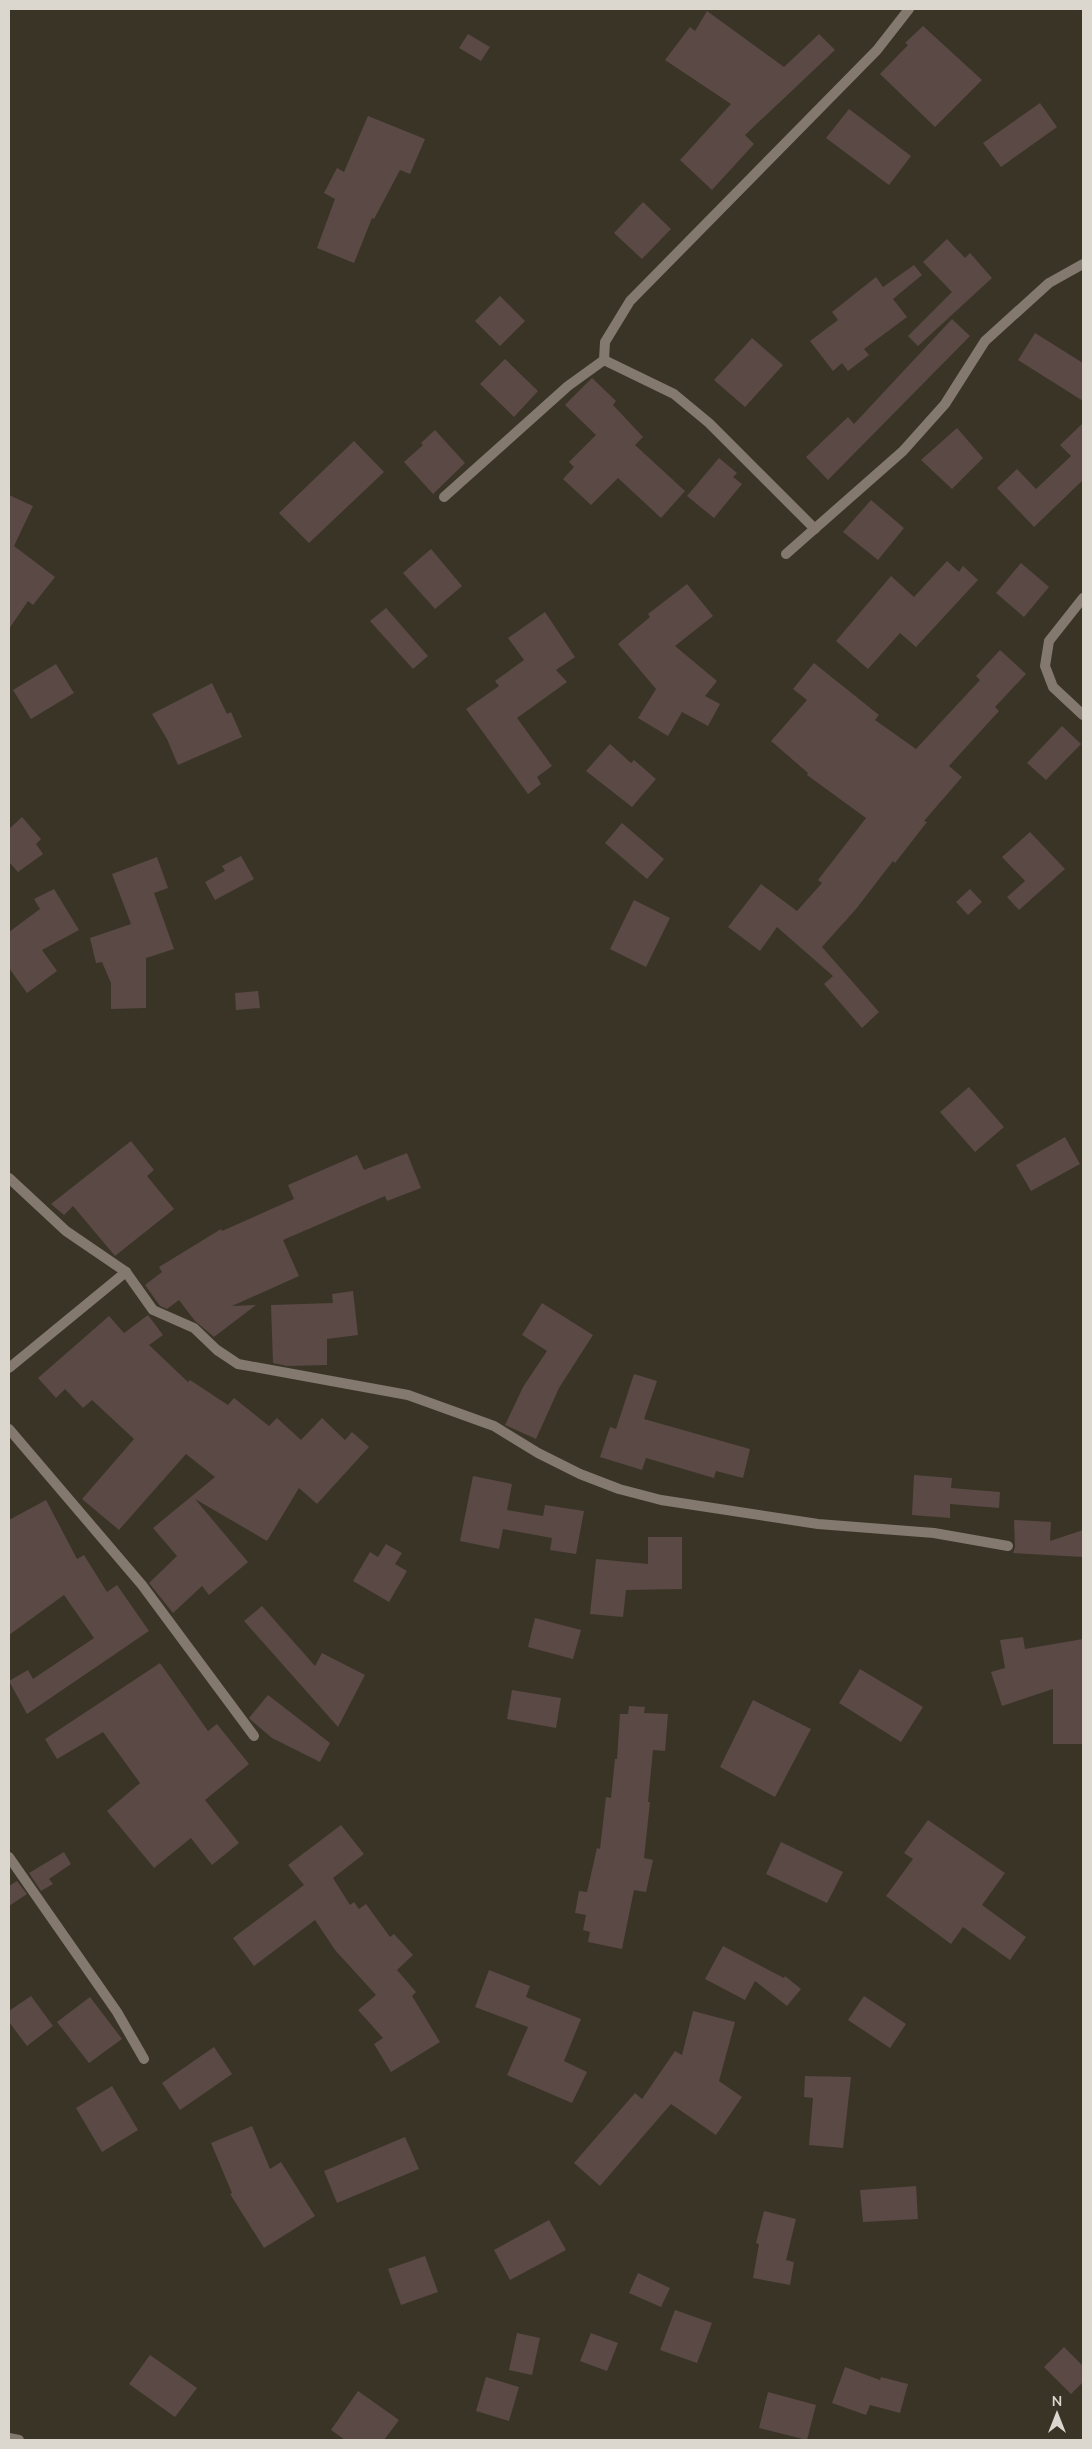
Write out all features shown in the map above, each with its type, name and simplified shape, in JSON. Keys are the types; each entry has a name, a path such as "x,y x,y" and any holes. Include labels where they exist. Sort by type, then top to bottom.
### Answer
{"street":[{"path":"604,360 605,342 630,300 877,50 909,9"},
{"path":"786,554 903,451 939,411 985,341 1049,284 1083,264"},
{"path":"444,497 568,386 604,360"},
{"path":"604,360 674,394 709,423 814,529"},
{"path":"1083,598 1049,641 1045,666 1053,687 1083,714"},
{"path":"9,1178 66,1231 126,1272 153,1310 194,1328 217,1350 238,1364 408,1394 494,1426 538,1453 580,1474 619,1489 662,1500 818,1524 934,1533 1008,1546"},
{"path":"9,1368 126,1272"},
{"path":"9,1429 142,1585 254,1736"},
{"path":"9,1857 117,2012 144,2059"},
{"path":"9,2438 19,2440"}],"building":[{"path":"707,11 784,67 819,34 835,50 745,135 754,144 712,190 680,160 731,104 665,60 690,27 695,31"},
{"path":"923,26 982,80 935,127 880,74 908,45 905,43"},
{"path":"468,34 490,47 481,61 459,48"},
{"path":"1040,103 1057,127 1001,167 983,143"},
{"path":"849,109 911,156 889,185 826,138"},
{"path":"368,116 425,139 410,174 400,170 374,219 372,218 354,263 317,248 335,199 324,193 337,168 344,172"},
{"path":"643,202 671,229 642,259 614,233"},
{"path":"947,239 965,258 970,253 992,278 918,346 908,336 952,292 923,262"},
{"path":"914,265 922,275 893,299 907,317 864,349 869,355 848,371 842,363 833,371 810,341 838,320 832,312 876,277 883,287"},
{"path":"500,296 525,321 500,346 475,321"},
{"path":"952,319 970,336 828,480 806,457 848,417 854,424"},
{"path":"1035,333 1083,363 1083,401 1018,360"},
{"path":"752,338 783,365 745,407 714,380"},
{"path":"505,359 538,391 514,417 480,384"},
{"path":"592,378 616,401 613,405 643,437 635,445 685,491 661,518 618,478 591,505 563,479 574,467 569,462 596,435 565,405"},
{"path":"1083,423 1083,480 1034,527 997,488 1017,469 1036,489 1071,456 1060,445"},
{"path":"957,428 983,458 952,489 921,460"},
{"path":"435,430 465,463 433,494 404,462 423,445 421,443"},
{"path":"354,441 384,472 309,543 279,513"},
{"path":"719,458 737,473 733,477 742,484 714,518 687,496"},
{"path":"9,495 33,506 14,546 55,577 33,605 28,601 9,629"},
{"path":"871,500 904,528 878,560 843,532"},
{"path":"431,549 462,586 435,609 403,573"},
{"path":"947,561 959,572 963,566 978,580 916,647 900,633 868,669 836,641 891,576 914,597"},
{"path":"1021,563 1049,587 1024,617 996,593"},
{"path":"687,584 713,616 675,646 717,681 705,696 720,704 708,726 682,712 668,736 638,718 656,689 618,644 650,617 648,614"},
{"path":"386,608 428,656 413,669 370,621"},
{"path":"545,612 575,657 556,670 567,682 517,718 552,766 537,777 541,784 528,794 466,709 499,686 495,681 524,660 508,638"},
{"path":"1000,650 1026,674 995,707 999,711 949,766 962,777 924,821 927,822 895,863 893,861 856,909 822,947 879,1012 862,1028 824,984 833,976 777,927 760,951 728,927 761,884 797,911 822,883 818,880 866,818 807,775 808,773 771,741 807,700 793,689 814,663 879,715 875,720 916,749 980,680 976,676"},
{"path":"56,664 74,693 31,719 13,690"},
{"path":"212,683 227,714 231,712 242,737 178,765 167,739 152,714"},
{"path":"1062,726 1081,744 1046,780 1027,763"},
{"path":"610,744 631,763 634,760 656,779 632,807 586,771"},
{"path":"22,817 41,839 36,844 43,854 18,872 9,862 9,829"},
{"path":"622,823 664,859 647,879 605,843"},
{"path":"1030,832 1065,869 1019,910 1007,897 1025,881 1002,857"},
{"path":"241,856 254,879 215,900 205,882 225,871 222,866"},
{"path":"157,857 168,888 154,893 174,949 146,958 146,1008 111,1009 111,983 102,962 96,963 90,938 131,924 112,874"},
{"path":"54,889 79,930 42,950 57,971 27,993 9,968 9,932 40,909 34,899"},
{"path":"970,889 982,902 968,915 956,902"},
{"path":"634,900 670,918 646,967 610,949"},
{"path":"258,991 260,1008 236,1010 235,993"},
{"path":"969,1087 1004,1127 975,1152 940,1112"},
{"path":"1065,1137 1080,1164 1031,1191 1016,1165"},
{"path":"131,1141 154,1170 147,1176 174,1209 115,1256 73,1206 64,1215 51,1204"},
{"path":"407,1153 421,1188 387,1201 385,1196 283,1240 299,1276 232,1306 256,1305 214,1337 195,1321 179,1300 167,1309 160,1306 145,1285 162,1272 159,1267 221,1229 222,1231 294,1199 288,1185 357,1155 364,1170"},
{"path":"353,1291 358,1335 327,1339 327,1365 287,1366 273,1363 271,1305 333,1303 332,1294"},
{"path":"542,1303 593,1335 559,1388 536,1439 505,1425 523,1387 547,1351 522,1335"},
{"path":"148,1315 163,1335 149,1345 188,1382 190,1380 228,1405 234,1398 269,1426 277,1418 301,1440 322,1418 345,1440 352,1432 369,1447 317,1504 299,1488 267,1541 195,1499 248,1562 209,1595 202,1586 173,1613 149,1583 177,1556 153,1528 215,1477 186,1454 119,1530 82,1499 134,1439 92,1400 83,1408 65,1389 56,1398 38,1378 109,1316 124,1333"},
{"path":"634,1374 657,1381 644,1419 750,1449 743,1478 716,1471 714,1478 646,1458 642,1470 600,1457 610,1427 616,1429"},
{"path":"914,1475 952,1478 951,1488 1000,1492 999,1508 950,1504 950,1518 912,1515"},
{"path":"473,1476 512,1484 507,1510 543,1516 545,1505 584,1511 576,1554 550,1550 552,1538 503,1529 499,1549 460,1541"},
{"path":"46,1500 77,1559 84,1555 107,1592 117,1585 149,1631 27,1714 9,1681 28,1670 33,1679 94,1638 64,1595 9,1635 9,1520"},
{"path":"1014,1520 1051,1522 1050,1541 1083,1530 1083,1557 1013,1553 1015,1547"},
{"path":"648,1537 682,1537 682,1589 626,1590 623,1617 590,1614 596,1559 648,1564"},
{"path":"386,1544 402,1553 395,1564 407,1571 389,1602 353,1581 370,1552 378,1557"},
{"path":"262,1606 315,1666 322,1653 365,1675 338,1727 244,1621"},
{"path":"535,1618 581,1630 573,1659 528,1647"},
{"path":"1023,1637 1025,1649 1083,1639 1083,1744 1053,1744 1053,1689 1002,1706 991,1672 1005,1668 1000,1640"},
{"path":"160,1663 208,1731 217,1724 249,1764 205,1800 239,1843 212,1865 191,1838 154,1868 107,1811 140,1783 103,1732 57,1759 45,1739"},
{"path":"860,1669 923,1707 901,1742 839,1703"},
{"path":"512,1690 561,1698 556,1728 507,1719"},
{"path":"268,1695 330,1743 320,1762 272,1738 249,1718"},
{"path":"753,1700 811,1729 775,1797 720,1767"},
{"path":"629,1706 645,1707 644,1713 668,1714 665,1751 653,1750 644,1858 653,1860 646,1892 634,1890 622,1949 588,1942 590,1932 583,1930 586,1915 575,1913 579,1891 587,1892 597,1848 600,1849 606,1797 611,1798 615,1759 617,1759 620,1714 628,1714"},
{"path":"928,1820 1005,1873 982,1905 1026,1937 1010,1960 963,1927 951,1944 886,1896 913,1859 904,1853"},
{"path":"341,1825 364,1854 333,1878 350,1905 354,1902 359,1909 366,1904 390,1937 394,1934 413,1955 397,1970 416,1992 412,1996 440,2042 391,2072 374,2044 383,2038 358,2010 376,1995 335,1950 315,1920 254,1966 233,1938 304,1885 288,1865"},
{"path":"781,1842 843,1872 827,1903 766,1874"},
{"path":"64,1852 71,1864 49,1879 53,1884 41,1891 29,1873"},
{"path":"17,1881 27,1894 9,1906 9,1886"},
{"path":"723,1946 784,1978 785,1976 801,1989 787,2006 755,1981 745,2000 705,1979"},
{"path":"489,1970 530,1986 526,1997 581,2019 564,2061 587,2072 572,2103 507,2075 528,2027 475,2007"},
{"path":"31,1996 53,2026 27,2046 9,2022 9,2011"},
{"path":"864,1996 906,2024 890,2048 848,2020"},
{"path":"90,1997 122,2039 89,2063 57,2022"},
{"path":"693,2011 735,2022 719,2081 742,2097 716,2135 671,2104 600,2186 574,2163 635,2093 642,2099 675,2051 682,2055"},
{"path":"214,2047 232,2074 180,2110 162,2083"},
{"path":"805,2076 851,2077 843,2148 809,2145 813,2098 804,2097"},
{"path":"112,2086 138,2130 102,2152 76,2108"},
{"path":"252,2126 270,2169 281,2162 315,2216 264,2248 230,2194 232,2193 211,2143"},
{"path":"405,2137 419,2169 337,2203 324,2171"},
{"path":"916,2186 918,2219 863,2222 860,2190"},
{"path":"764,2211 796,2219 786,2260 794,2262 790,2285 753,2278 759,2244 756,2243"},
{"path":"549,2220 566,2250 510,2280 494,2250"},
{"path":"425,2256 438,2292 401,2305 388,2269"},
{"path":"638,2273 670,2288 661,2307 629,2293"},
{"path":"675,2310 712,2323 697,2363 660,2350"},
{"path":"517,2333 540,2338 532,2375 509,2370"},
{"path":"591,2333 618,2343 607,2371 580,2361"},
{"path":"1064,2347 1083,2366 1083,2382 1071,2394 1044,2367"},
{"path":"150,2355 197,2388 175,2417 129,2384"},
{"path":"845,2367 880,2380 881,2377 908,2384 900,2413 870,2405 866,2415 832,2403"},
{"path":"486,2377 519,2387 509,2421 476,2411"},
{"path":"358,2391 399,2420 384,2440 345,2440 331,2430"},
{"path":"768,2392 816,2405 807,2440 759,2428"}]}
